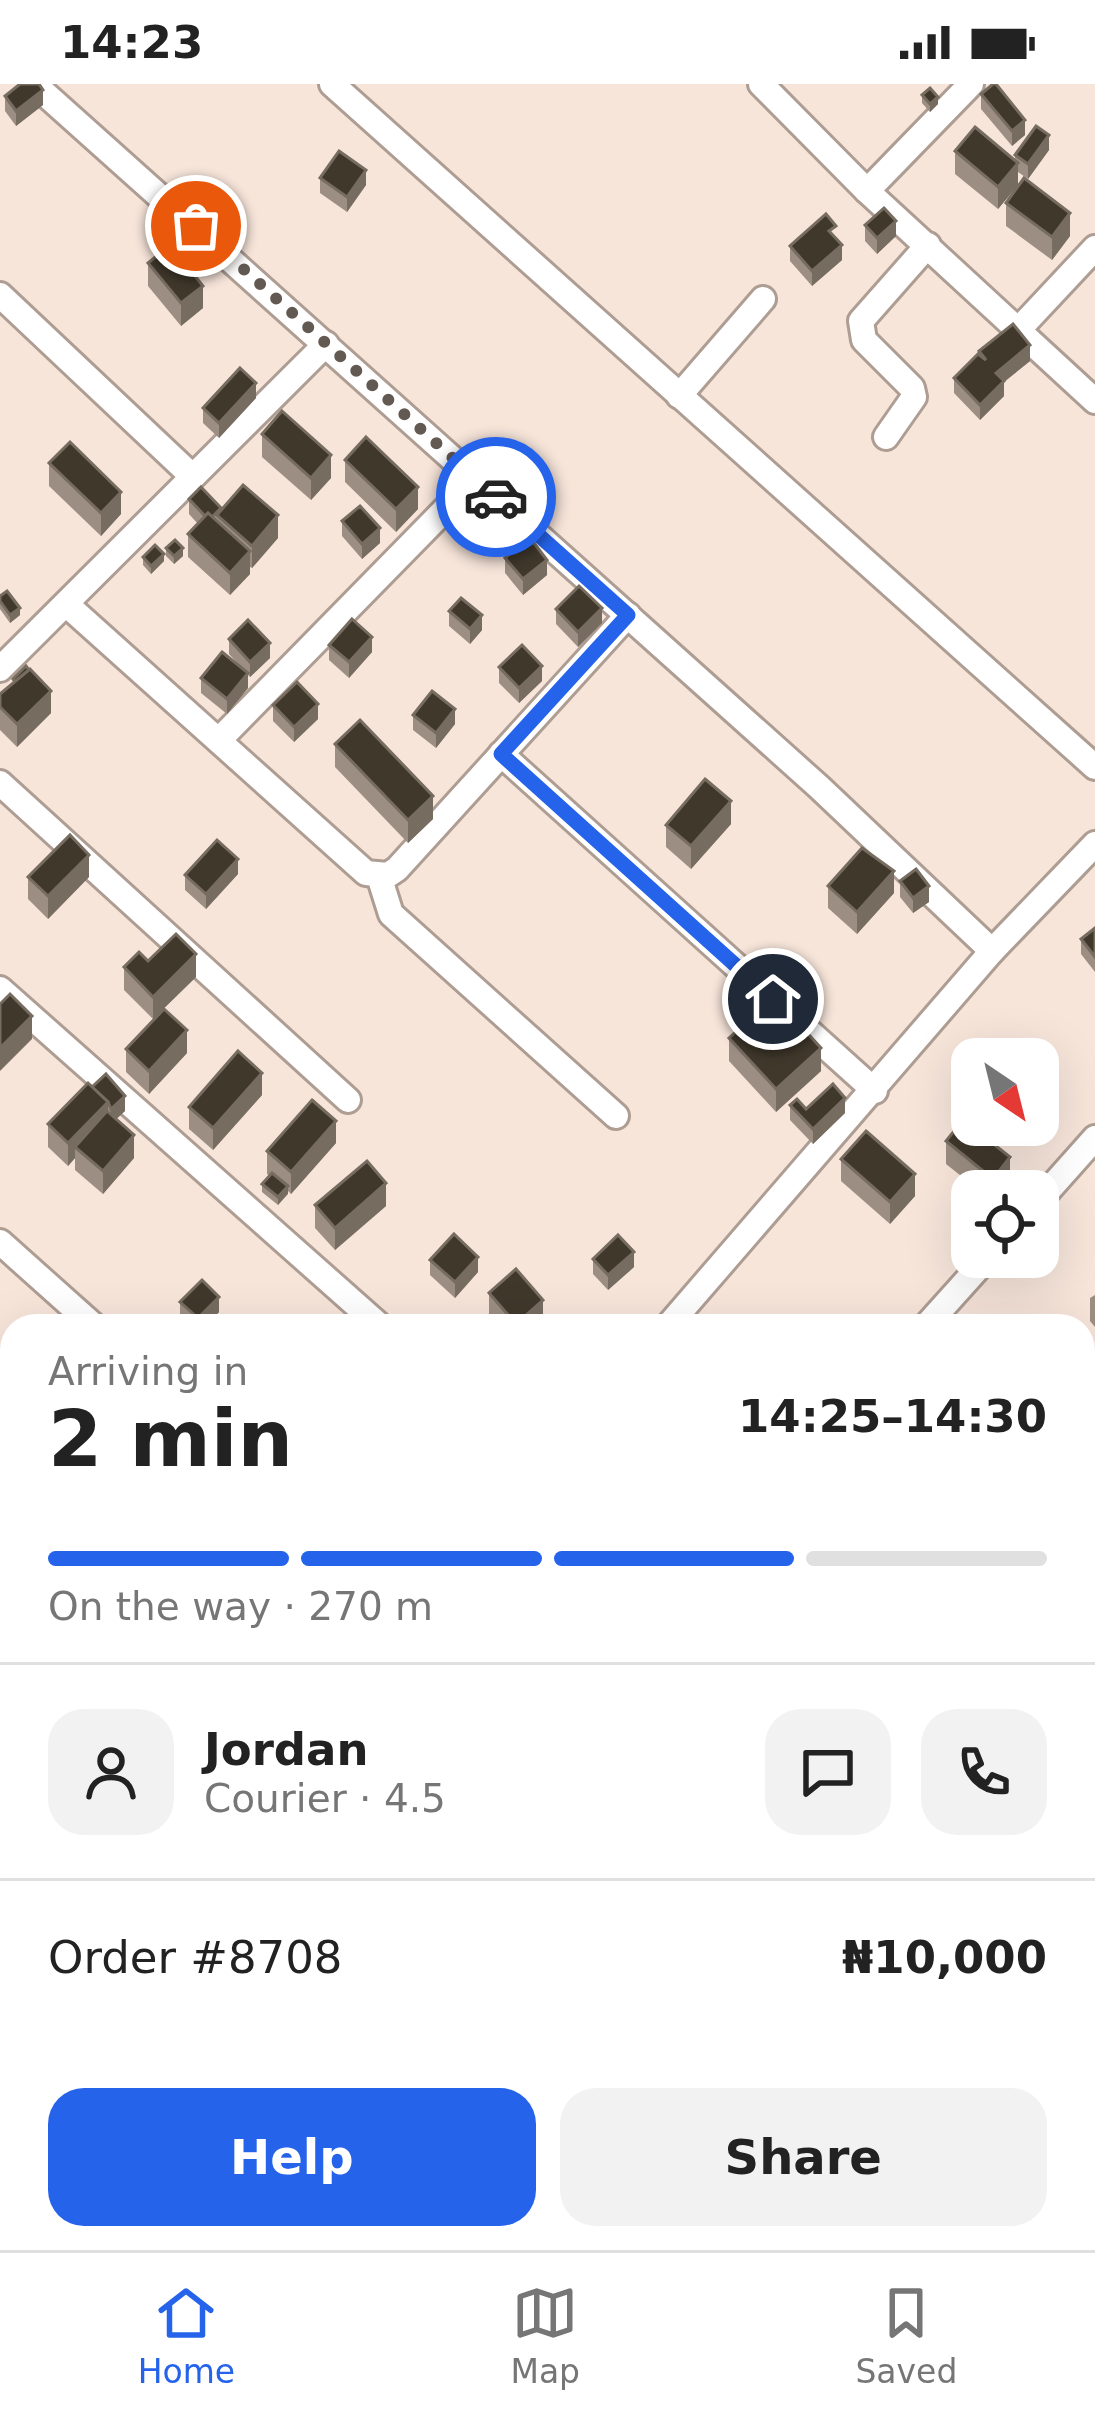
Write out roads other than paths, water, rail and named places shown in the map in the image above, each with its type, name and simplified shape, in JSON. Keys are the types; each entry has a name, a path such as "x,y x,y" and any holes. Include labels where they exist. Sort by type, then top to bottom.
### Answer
{"street":[{"path":"34,84 628,615 992,951"},
{"path":"332,84 1095,767"},
{"path":"761,84 867,191 1021,327 1095,401"},
{"path":"867,191 971,84"},
{"path":"886,437 912,407 914,397 912,388 865,340 861,321 928,244"},
{"path":"1021,327 1095,248"},
{"path":"0,295 192,476"},
{"path":"679,396 763,299"},
{"path":"0,669 326,344"},
{"path":"219,740 475,479"},
{"path":"66,604 366,873 379,876 398,868 628,615"},
{"path":"501,754 875,1090"},
{"path":"0,783 349,1100"},
{"path":"679,1314 992,951 1095,844"},
{"path":"379,876 391,914 616,1116"},
{"path":"0,989 366,1314"},
{"path":"1059,1178 1095,1138"},
{"path":"0,1242 81,1314"},
{"path":"937,1314 969,1278"}]}
